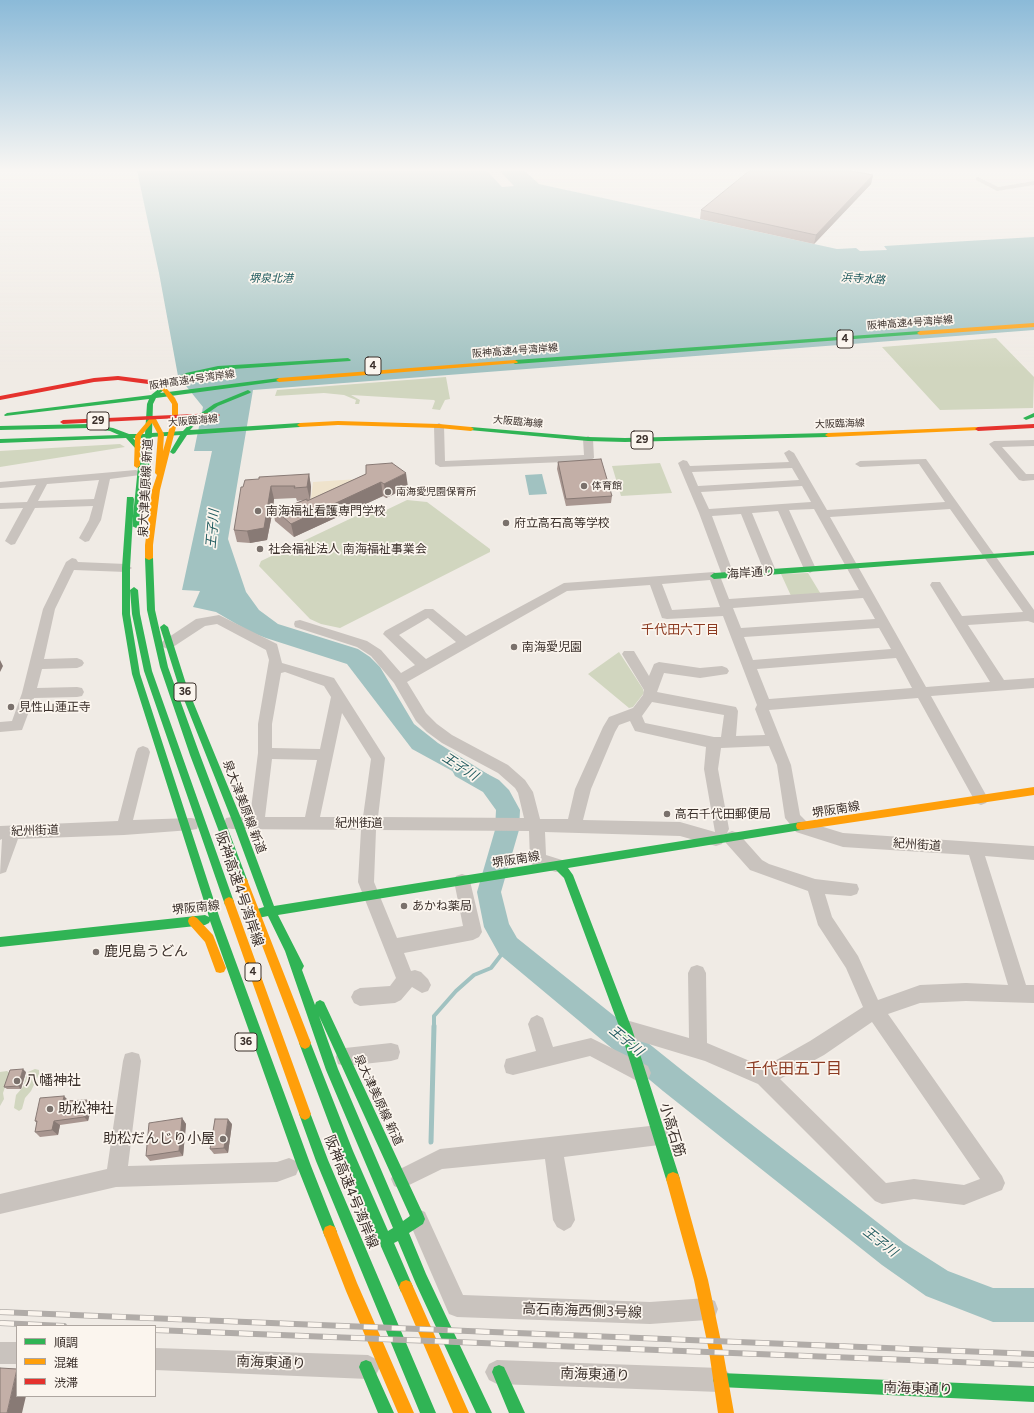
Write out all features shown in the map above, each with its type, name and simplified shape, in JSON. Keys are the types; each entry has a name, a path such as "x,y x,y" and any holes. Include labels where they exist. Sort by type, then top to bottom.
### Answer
{"main road":[{"name":"阪神高速4号湾岸線","path":"0,410 238,379 327,370 1034,320"},
{"name":"阪神高速4号湾岸線","path":"0,416 285,380 514,361 655,353 1034,325"},
{"path":"551,350 748,340"},
{"path":"150,523 164,472 180,439 192,423 207,410 236,396 271,387 312,382 655,353"},
{"path":"125,389 252,371 360,360 218,368 188,374 164,386 154,395 150,404 147,460 136,524"},
{"path":"0,398 106,378 140,380 158,385 165,390 175,404 175,419 157,485 150,523"},
{"path":"0,442 33,434 111,409 163,398 285,380"},
{"path":"0,404 54,398"},
{"name":"大阪臨海線","path":"0,427 224,415"},
{"path":"978,419 1031,417"},
{"name":"泉大津美原線 新道","path":"406,1413 351,1286 307,1173 215,918 136,674 126,614 126,568 130,499 136,473 138,436 153,418 161,434 154,536 157,593 168,644 183,687 238,823 271,912 290,952 326,1016 418,1219"},
{"name":"大阪臨海線","path":"0,442 138,436 251,427 345,423 439,426 588,439 680,440 1034,426"},
{"path":"0,427 90,426 111,429 126,435 139,448 142,457 136,524"},
{"name":"29","path":"662,430 716,428"},
{"name":"阪神高速4号湾岸線","path":"150,523 148,568 151,610 166,675 284,992 347,1153 461,1413"},
{"name":"阪神高速4号湾岸線","path":"136,524 133,569 136,614 148,670 158,702 322,1161 426,1410"},
{"name":"海岸通り","path":"714,576 1034,553"},
{"name":"堺阪南線","path":"0,942 271,912 470,879 559,866 723,835 802,827 1034,791"},
{"name":"小高石筋","path":"559,866 568,875 641,1073 684,1217 707,1309 716,1351 726,1413"},
{"path":"193,921 209,939 223,978"},
{"path":"290,952 305,998 332,1070 418,1272 484,1413"},
{"path":"333,1269 337,1272 418,1219"},
{"path":"366,1367 386,1413"},
{"path":"499,1372 517,1413"},
{"name":"南海東通り","path":"720,1380 1034,1394"}],"street":[{"path":"439,426 440,464 589,458 588,439"},
{"path":"1034,440 994,444 1023,478 1034,477"},
{"path":"789,453 980,799"},
{"path":"860,464 922,461 1033,617"},
{"path":"728,575 705,513 685,466 795,465"},
{"path":"0,485 105,477 136,473"},
{"path":"86,538 95,520 105,477"},
{"path":"11,540 43,482"},
{"path":"695,489 805,483"},
{"path":"0,506 99,502"},
{"path":"705,513 782,508 820,510 954,505"},
{"path":"782,508 810,569"},
{"path":"745,510 770,572"},
{"path":"0,727 17,726 28,693 49,609 71,564 126,568"},
{"path":"399,680 564,587 714,576"},
{"name":"海岸通り","path":"714,576 764,705 762,709 784,765 793,818 802,827"},
{"path":"655,580 667,616 726,608 868,594"},
{"path":"936,585 1000,686"},
{"path":"424,665 390,634 429,612 465,642"},
{"path":"958,621 1033,617"},
{"path":"168,644 201,622 219,619 272,647 276,660 265,724 265,753 257,823"},
{"path":"736,634 884,623"},
{"path":"300,624 362,644 383,659 399,680 421,717 432,728 447,739 502,769 520,784 525,792 531,817 528,824 537,828 538,860 559,866"},
{"path":"629,654 650,693 731,711 711,769 723,835 756,865 764,869 815,886 851,889"},
{"path":"749,665 900,654"},
{"path":"35,664 77,663"},
{"path":"274,669 285,667 329,682 378,758 369,823 366,882 392,947 414,982 395,994 360,997"},
{"path":"574,826 583,789 608,731 614,721 621,716 638,712 650,693 659,668 700,674 722,671"},
{"path":"764,705 1034,684"},
{"path":"28,693 77,692"},
{"path":"311,823 324,755 338,696"},
{"path":"634,714 640,727 721,743 774,740"},
{"path":"124,828 132,790 143,752"},
{"path":"265,753 324,755"},
{"name":"紀州街道","path":"6,832 238,823 369,823 528,824 680,829 723,835"},
{"name":"紀州街道","path":"802,827 843,840 1034,853"},
{"path":"0,867 6,832"},
{"path":"765,1077 817,1048 874,1010 920,994 966,992 1027,993 975,849"},
{"path":"392,947 473,932 470,879"},
{"path":"626,1029 698,1049 765,1077 882,1194 914,1189 964,1195 995,1183 874,1010 852,962 824,920 815,886"},
{"path":"697,973 698,1049"},
{"path":"537,1024 547,1058"},
{"path":"513,1066 591,1047 641,1073"},
{"path":"345,1057 391,1052"},
{"path":"116,1177 132,1061"},
{"path":"401,1179 440,1159 553,1148 659,1135"},
{"path":"553,1148 564,1220"},
{"path":"0,1204 116,1177 277,1172 289,1168"},
{"name":"高石南海西側3号線","path":"418,1219 458,1306 650,1313 707,1309"},
{"path":"0,1353 16,1353"},
{"name":"南海東通り","path":"156,1359 720,1380"}],"green space":[{"path":"996,338 1034,377 1033,408 940,410 882,347"},
{"path":"446,377 450,399 445,400 440,410 432,409 434,400 351,395 360,400 359,404 355,404 356,400 344,395 324,393 275,396 277,390"},
{"path":"120,444 125,447 0,467 0,451"},
{"path":"660,463 672,493 621,496 612,466"},
{"path":"407,500 427,502 490,549 490,552 340,628 321,624 310,619 259,566 261,561 375,507 382,512"},
{"path":"808,573 822,596 792,598 781,574"},
{"path":"619,652 643,689 644,693 633,707 629,708 588,674"},
{"path":"35,1069 39,1070 39,1074 31,1091 25,1098 22,1109 19,1111 14,1108 16,1095 23,1087 28,1072"},
{"path":"7,1071 10,1073 3,1093 4,1099 0,1106 0,1072"}],"sand":[{"path":"358,479 313,507 306,500 311,498 313,482"}],"water":[{"name":"堺泉北港","path":"151,237 782,237 837,249 856,248 860,251 887,250 884,246 1034,237 1034,330 253,390 228,539 246,592 259,610 278,624 358,649 370,657 380,667 414,724 438,743 489,775 487,790 412,749 347,664 266,638 250,632 216,612 193,607 200,591 182,590 212,451 194,451 203,407 178,376"},
{"path":"542,474 547,494 529,495 525,475"}],"building":[{"name":"体育館","path":"601,459 612,496 566,499 558,462"},
{"path":"392,463 406,473 384,484 381,482 291,524 272,507 289,506 307,499 307,501 366,474 366,465"},
{"path":"309,474 307,487 294,488 295,486 271,486 264,528 247,531 234,530 241,487 243,487 245,480 259,479 259,477"},
{"path":"23,1069 18,1086 4,1087 10,1070"},
{"path":"64,1096 63,1101 87,1100 84,1117 54,1121 52,1130 35,1132 37,1121 35,1121 40,1098"},
{"path":"182,1118 179,1151 146,1156 149,1123"},
{"path":"215,1119 228,1119 224,1148 210,1149"},
{"path":"0,1368 16,1369 7,1413 0,1413"}],"waterway":[{"name":"王子川","path":"463,770 491,786 501,797 508,810 507,830 489,892 497,927 508,946 673,1081 893,1254 938,1284 993,1305 1034,1305"},
{"path":"434,1026 434,1016 456,991 474,975 491,968 508,946"},
{"path":"431,1142 434,1026"}],"railway":[{"path":"0,1312 1034,1354"},
{"path":"0,1323 43,1325"},
{"path":"156,1330 1034,1365"}],"traffic: fast":[{"path":"515,362 920,333"},
{"path":"147,464 150,404 154,395 172,381 188,374 218,368 348,360"},
{"path":"7,415 279,380"},
{"path":"173,452 187,430 199,417 216,405 248,392"},
{"path":"1026,418 1034,415"},
{"path":"0,441 138,436 300,425"},
{"path":"0,428 90,426 111,429 126,435 139,448 142,457 136,526"},
{"path":"471,429 588,439 625,440 828,435"},
{"path":"130,499 126,568 126,614 136,674 215,919"},
{"path":"714,576 1034,553"},
{"path":"149,558 151,610 164,667 195,755 243,882"},
{"path":"134,590 136,614 148,671 229,902"},
{"path":"164,627 183,687 238,823 271,912 298,966"},
{"path":"258,913 801,826"},
{"path":"559,866 568,875 626,1029 673,1179"},
{"path":"215,919 304,1166 330,1232"},
{"path":"0,942 205,920"},
{"path":"290,952 332,1070 421,1279 484,1413"},
{"path":"320,1006 418,1219 390,1238"},
{"path":"305,1043 347,1153 406,1287"},
{"path":"305,1114 322,1161 428,1413"},
{"path":"366,1367 386,1413"},
{"path":"499,1372 517,1413"},
{"path":"720,1380 1034,1394"}],"traffic: slow":[{"path":"920,333 1034,325"},
{"path":"279,380 515,362"},
{"path":"149,558 149,545 156,490 175,419 175,404 172,398 165,390 157,386"},
{"path":"137,466 138,436 153,418 161,434 158,473"},
{"path":"300,425 338,423 439,426 471,429"},
{"path":"828,435 978,429"},
{"path":"801,826 1034,791"},
{"path":"243,882 305,1043"},
{"path":"229,902 305,1114"},
{"path":"193,921 209,939 220,968"},
{"path":"673,1179 701,1280 716,1351 726,1413"},
{"path":"330,1232 351,1286 406,1413"},
{"path":"406,1287 461,1413"}],"traffic: jam":[{"path":"0,398 94,380 118,378 150,382 157,386"},
{"path":"63,422 217,415"},
{"path":"978,429 1034,426"}],"place":[{"name":"体育館","path":"584,486"},
{"name":"南海愛児園保育所","path":"388,492"},
{"name":"南海福祉看護専門学校","path":"258,511"},
{"name":"府立高石高等学校","path":"506,523"},
{"name":"社会福祉法人 南海福祉事業会","path":"260,549"},
{"name":"南海愛児園","path":"514,647"},
{"name":"見性山蓮正寺","path":"11,707"},
{"name":"高石千代田郵便局","path":"667,814"},
{"name":"あかね薬局","path":"404,906"},
{"name":"鹿児島うどん","path":"96,952"},
{"name":"八幡神社","path":"17,1081"},
{"name":"助松神社","path":"50,1109"},
{"name":"助松だんじり小屋","path":"223,1139"}],"district":[{"name":"千代田六丁目","path":"680,630"},
{"name":"千代田五丁目","path":"794,1069"}],"water label":[{"name":"浜寺水路","path":"863,279"}]}
